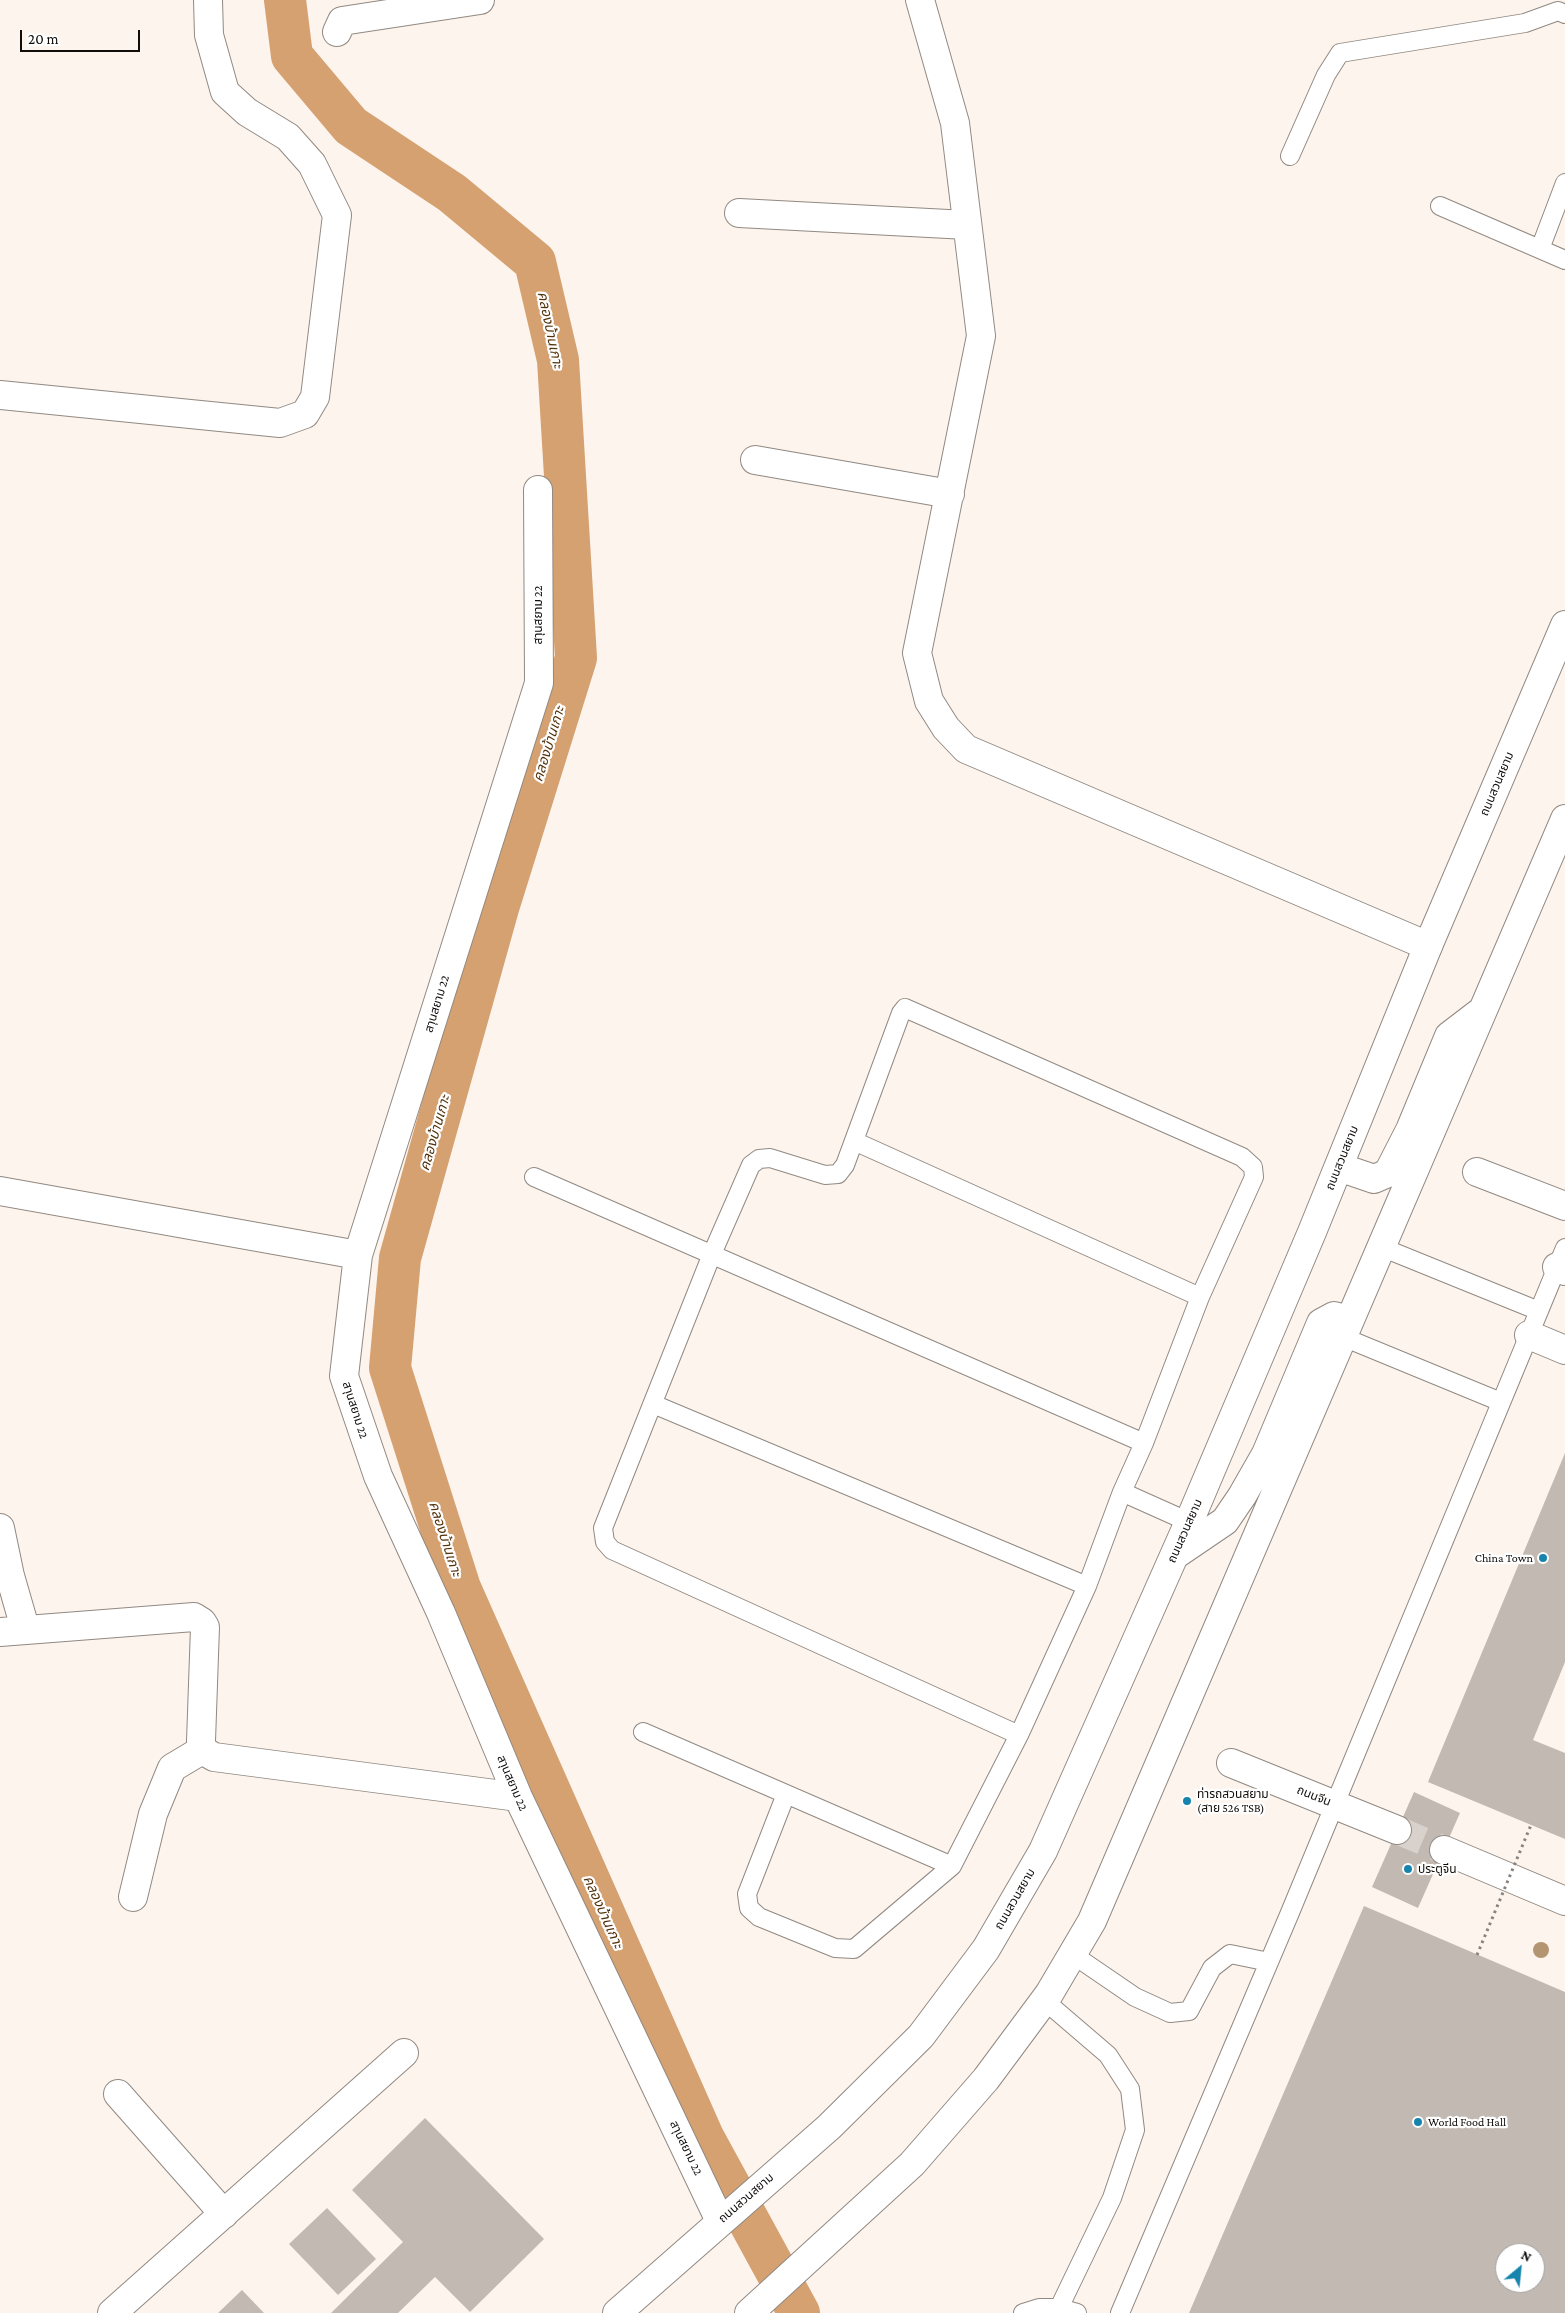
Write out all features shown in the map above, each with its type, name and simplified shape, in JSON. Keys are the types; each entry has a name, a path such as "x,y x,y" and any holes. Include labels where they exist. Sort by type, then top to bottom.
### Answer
{"street":[{"path":"0,395 280,423 305,414 315,397 337,215 312,164 288,138 247,112 224,92 209,35 208,0"},
{"path":"337,32 342,21 480,0"},
{"path":"920,0 955,123 980,336 917,653 929,702 946,728 966,750 1428,946"},
{"path":"739,213 968,225"},
{"path":"755,460 950,494"},
{"name":"สาุนสยาม 22","path":"538,490 538,683 358,1255 344,1376 378,1476 441,1613 518,1797 720,2220"},
{"name":"ถนนสวนสยาม","path":"617,2313 720,2220 828,2127 921,2036 986,1949 1043,1851 1175,1555 1339,1166 1428,946 1565,625"},
{"path":"756,2307 810,2260 912,2164 986,2078 1045,2001 1096,1912 1565,819"},
{"path":"1339,1166 1374,1180 1388,1173 1410,1130 1449,1036 1484,1009"},
{"path":"1477,1172 1565,1206"},
{"path":"0,1191 358,1255"},
{"path":"1175,1555 1225,1521 1242,1496 1266,1454 1321,1323 1334,1316 1346,1329"},
{"path":"1534,1323 1565,1350"},
{"path":"0,1528 10,1576 13,1630 194,1617 202,1622 206,1627 202,1750"},
{"path":"202,1750 214,1757 518,1797"},
{"path":"133,1897 153,1814 172,1768 202,1750"},
{"name":"ถนนจีน","path":"1231,1763 1397,1830"},
{"path":"1444,1850 1565,1901"},
{"path":"112,2313 404,2053"},
{"path":"118,2094 224,2214"}],"lane":[{"path":"1290,156 1326,75 1340,53 1525,23 1558,11 1565,14"},
{"path":"1540,249 1565,183"},
{"path":"1440,206 1565,260"},
{"path":"786,1794 747,1894 749,1908 759,1917 835,1948 854,1949 952,1866 1019,1735 1087,1586 1122,1492 1144,1443 1200,1297 1254,1177 1252,1167 1242,1157 1234,1153 905,1008 901,1013 845,1165 838,1174 825,1175 770,1158 759,1159 751,1165 712,1254 603,1528 605,1542 612,1550 1019,1735"},
{"path":"854,1141 1200,1297"},
{"path":"534,1177 1144,1443"},
{"path":"1381,1247 1534,1323"},
{"path":"1120,2313 1269,1962 1534,1323 1562,1262"},
{"path":"1346,1329 1501,1402"},
{"path":"653,1404 1087,1586"},
{"path":"1122,1492 1189,1522"},
{"path":"643,1732 952,1866"},
{"path":"1072,1954 1135,1997 1170,2013 1189,2011 1212,1968 1230,1954 1269,1962"},
{"path":"1045,2001 1108,2055 1130,2089 1135,2130 1112,2198 1059,2308"},
{"path":"1023,2313 1039,2308 1059,2308 1077,2313"}],"path":[{"path":"1477,1954 1531,1824"}],"building":[{"name":"China Town","path":"1565,1453 1565,1662 1533,1740 1565,1753 1565,1839 1428,1782"},
{"name":"ประตูจีน","path":"1414,1792 1460,1813 1418,1908 1372,1887"},
{"name":"World Food Hall","path":"1364,1906 1565,1992 1565,2313 1189,2313"},
{"path":"425,2118 544,2239 470,2312 435,2277 398,2313 331,2313 403,2242 352,2190"},
{"path":"327,2208 376,2259 338,2295 289,2244"},
{"path":"242,2290 264,2313 218,2313"}],"waterway":[{"name":"คลองบ้านเกาะ","path":"285,0 292,56 351,126 452,193 535,262 558,360 576,658 498,908 400,1258 390,1368 460,1588 703,2137 799,2313"}],"tunnel":[{"path":"1397,1830 1444,1850"}],"place":[{"name":"China Town","path":"1543,1558"},
{"name":"ท่ารถสวนสยาม (สาย 526 TSB)","path":"1187,1801"},
{"name":"ประตูจีน","path":"1408,1869"},
{"name":"World Food Hall","path":"1418,2122"}]}
